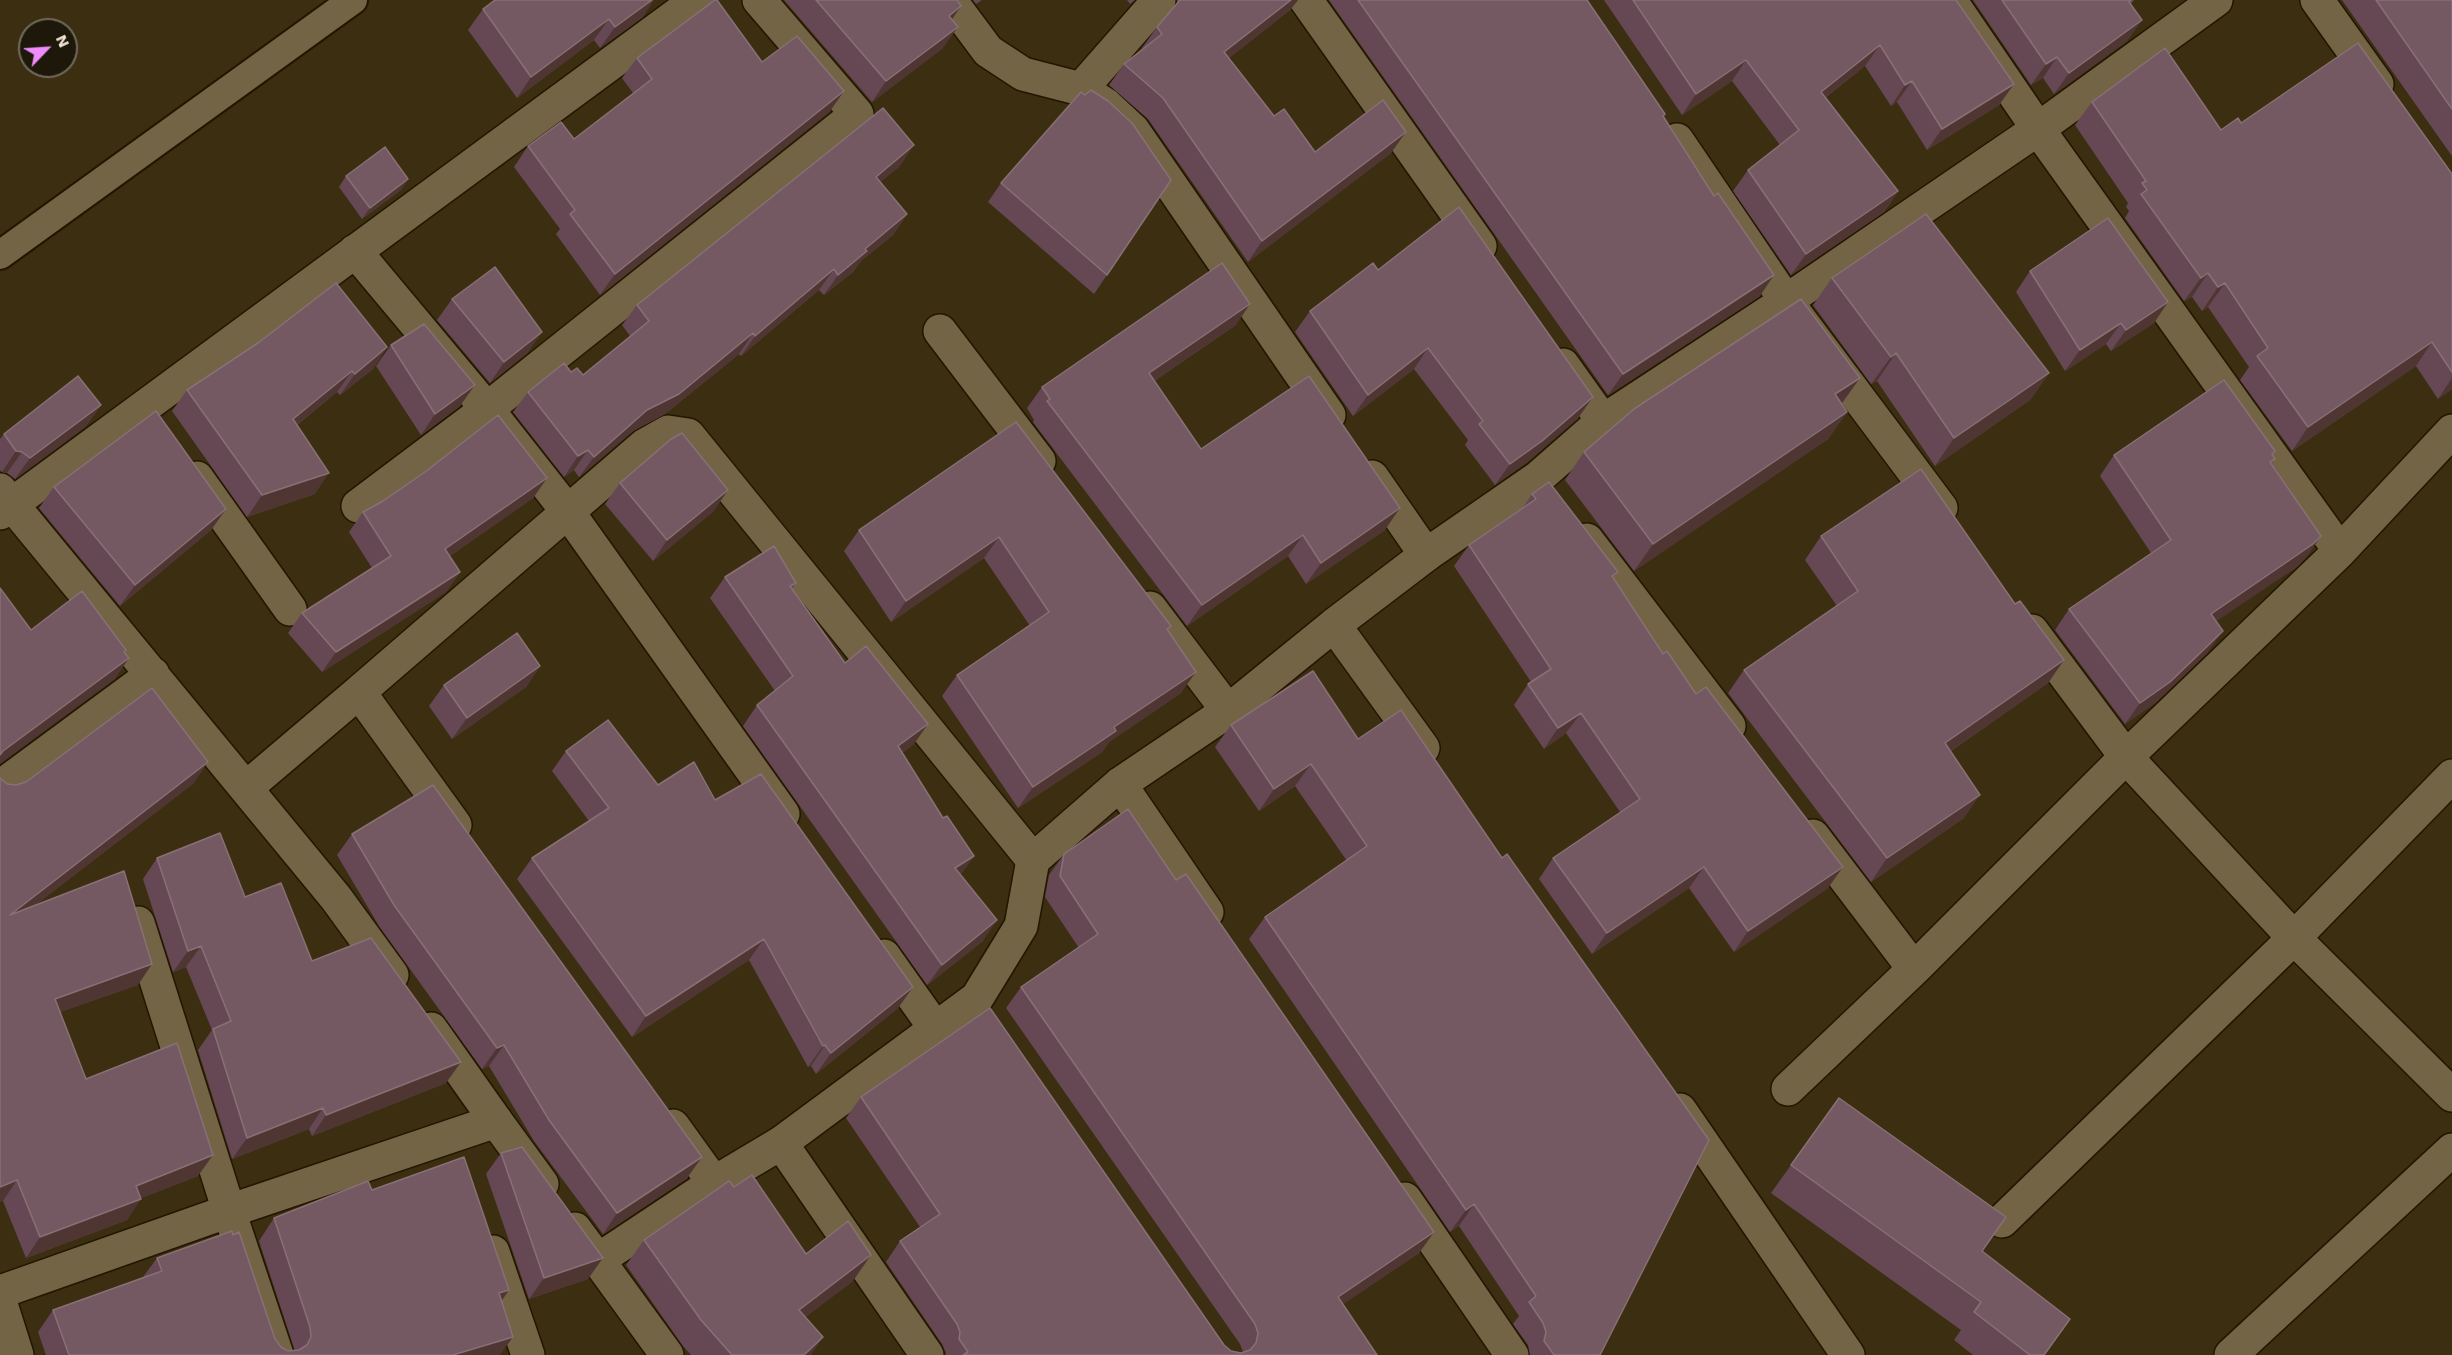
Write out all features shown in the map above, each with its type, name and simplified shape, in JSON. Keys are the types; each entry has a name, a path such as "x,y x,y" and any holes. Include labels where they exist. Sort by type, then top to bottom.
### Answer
{"street":[{"path":"667,1355 336,898 153,674 4,503 153,415 355,251 697,0"},
{"path":"358,506 487,409 856,114 759,0"},
{"path":"950,0 988,51 1023,74 1081,89 1106,105 1133,130 1426,555"},
{"path":"1081,89 1159,0"},
{"path":"1306,0 1499,274"},
{"path":"1950,0 2038,129 2340,551"},
{"path":"598,1260 714,1183 781,1143 976,998 1021,926 1033,860 1120,784 1228,711 1334,625 1426,555 1553,496 1603,421 2038,129 2216,0"},
{"path":"2317,0 2391,104"},
{"path":"1660,116 1786,300 1956,529"},
{"path":"355,251 487,409 568,512 804,843"},
{"path":"940,331 1055,483"},
{"path":"1548,343 1603,421"},
{"path":"1788,1089 1914,969 2126,757 2340,551 2452,431"},
{"path":"246,788 645,445 668,432 688,435 1033,860"},
{"path":"180,454 290,609"},
{"path":"1553,496 1748,751"},
{"path":"1134,588 1228,711"},
{"path":"2013,604 2126,757 2294,938 2452,1095"},
{"path":"1334,625 1443,775"},
{"path":"0,787 153,674"},
{"path":"359,692 470,846"},
{"path":"2002,1221 2294,938 2452,776"},
{"path":"1120,784 1221,932"},
{"path":"1791,808 1914,969"},
{"path":"128,890 277,1355"},
{"path":"866,931 935,1028"},
{"path":"976,998 997,1027"},
{"path":"1665,1090 1848,1355"},
{"path":"658,1106 714,1183"},
{"path":"0,1292 229,1211 496,1121"},
{"path":"453,1134 464,1167"},
{"path":"781,1143 927,1355"},
{"path":"2231,1355 2452,1150"},
{"path":"1390,1178 1512,1355"},
{"path":"483,1222 528,1355"},
{"path":"0,1301 18,1355"}],"lane":[{"path":"0,255 353,0"}],"building":[{"path":"495,0 652,0 615,27 609,19 531,77 483,9"},
{"path":"715,0 762,62 797,36 844,91 615,274 570,214 575,210 528,146 561,122 574,139 652,79 637,58"},
{"path":"816,0 957,0 961,6 949,16 958,27 886,81"},
{"path":"1180,0 1291,0 1224,52 1274,116 1284,109 1315,152 1383,100 1406,132 1262,241 1163,98 1124,64 1162,34 1157,27"},
{"path":"1358,0 1587,0 1665,114 1663,116 1714,196 1718,193 1774,275 1623,374"},
{"path":"1633,0 1956,0 2014,84 1942,129 1912,81 1905,85 1880,45 1821,92 1898,191 1806,254 1748,170 1799,130 1746,60 1696,94"},
{"path":"2002,0 2131,0 2129,2 2142,20 2069,73 2057,57 2046,64"},
{"path":"2376,0 2452,0 2452,109"},
{"path":"2358,43 2452,174 2452,372 2432,342 2308,427 2257,356 2268,348 2225,283 2218,287 2208,273 2201,278 2141,194 2147,190 2142,183 2146,181 2092,102 2165,48 2221,130 2238,118 2241,123"},
{"path":"1091,90 1108,101 1132,123 1171,180 1107,275 1001,183 1081,92 1085,95"},
{"path":"883,108 914,145 876,177 907,214 838,275 834,269 755,336 753,333 679,394 647,410 594,457 588,450 578,456 528,392 564,363 571,372 577,368 583,375 649,321 637,305"},
{"path":"385,147 408,179 370,208 346,176"},
{"path":"1459,207 1593,397 1542,441 1510,464 1479,424 1483,421 1428,348 1368,395 1310,311 1373,263 1378,270"},
{"path":"1926,214 2049,373 1954,438 1896,353 1891,357 1832,278"},
{"path":"2108,218 2168,302 2126,330 2121,323 2080,350 2030,271"},
{"path":"1222,263 1250,304 1149,373 1201,449 1309,376 1400,508 1321,563 1303,535 1202,605 1047,401 1050,399 1042,387"},
{"path":"495,267 542,332 504,362 452,299"},
{"path":"336,283 387,347 355,374 352,371 293,419 329,473 262,495 187,390 258,343"},
{"path":"1801,299 1860,378 1835,394 1847,412 1653,544 1584,452 1634,409"},
{"path":"424,324 475,385 435,414 391,345"},
{"path":"78,376 101,405 30,458 16,451 4,434"},
{"path":"2224,380 2275,451 2272,454 2275,459 2270,462 2321,536 2313,544 2211,614 2223,631 2170,682 2140,703 2069,609 2171,540 2114,455"},
{"path":"156,411 226,509 135,585 54,487"},
{"path":"498,415 547,478 445,549 460,572 336,652 302,613 391,556 363,512 425,472"},
{"path":"1016,422 1171,626 1167,629 1196,672 1114,727 1116,731 1033,787 957,675 1049,612 999,537 906,601 859,530"},
{"path":"682,433 728,490 667,540 620,483 671,439"},
{"path":"1921,469 2015,604 2020,601 2064,660 1945,743 1980,795 1887,858 1744,670 1858,591 1821,536"},
{"path":"1549,482 1618,572 1612,576 1663,654 1667,651 1696,694 1706,687 1843,867 1748,931 1704,867 1607,933 1553,858 1640,799 1581,713 1558,728 1528,684 1551,669 1469,545 1536,499 1532,494"},
{"path":"774,546 796,583 790,586 845,663 866,646 928,724 898,746 943,818 947,816 974,856 955,868 997,920 942,965 757,705 793,676 725,577"},
{"path":"0,588 31,630 82,591 126,650 124,652 129,658 0,755"},
{"path":"517,633 540,666 467,718 444,685"},
{"path":"1313,671 1358,739 1401,710 1502,858 1507,854 1709,1140 1600,1355 1554,1355 1544,1341 1546,1332 1543,1323 1529,1302 1536,1296 1474,1204 1466,1210 1265,917 1367,846 1311,764 1274,789 1231,725"},
{"path":"152,688 208,762 10,915 124,871 152,964 55,999 86,1079 177,1043 213,1155 136,1186 141,1199 40,1237 17,1180 0,1187 0,778 7,784 16,785 26,782"},
{"path":"608,720 658,785 694,762 715,800 761,774 913,987 831,1053 825,1045 823,1046 764,939 646,1016 532,858 609,808 566,751"},
{"path":"433,785 702,1157 617,1213 549,1120 504,1045 497,1048 394,905 352,834"},
{"path":"1128,809 1176,880 1186,874 1434,1232 1338,1297 1377,1355 963,1355 968,1352 959,1339 960,1332 957,1324 900,1241 940,1214 861,1097 990,1008 1224,1345 1231,1351 1241,1353 1250,1350 1256,1343 1258,1333 1255,1324 1021,987 1098,934 1060,876 1064,854"},
{"path":"220,833 245,897 281,883 312,961 371,938 461,1062 326,1115 323,1108 247,1138 213,1029 231,1021 201,946 188,951 157,858"},
{"path":"1839,1098 2006,1217 1982,1251 2070,1319 2044,1355 2030,1355 1974,1312 1981,1302 1791,1165"},
{"path":"522,1147 603,1258 544,1278 501,1153"},
{"path":"464,1157 509,1290 499,1293 513,1337 453,1355 69,1355 53,1310 162,1271 157,1258 232,1231 233,1235 239,1232 275,1339 281,1347 288,1351 299,1350 307,1345 311,1337 310,1327 274,1218 368,1181 372,1190"},
{"path":"752,1175 806,1254 848,1221 871,1255 799,1310 823,1337 804,1355 732,1355 701,1320 644,1240 729,1181 734,1187"}]}
